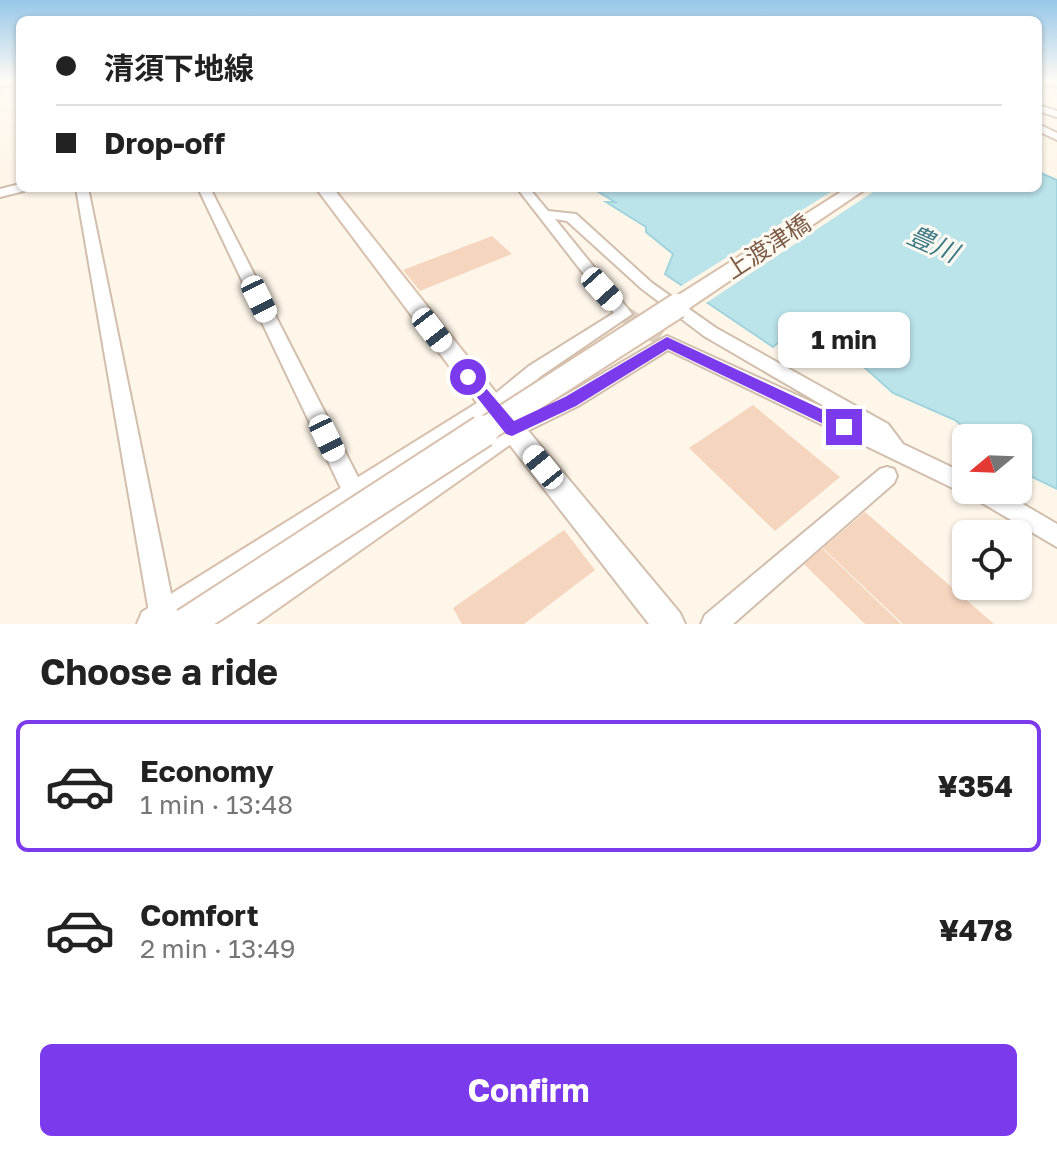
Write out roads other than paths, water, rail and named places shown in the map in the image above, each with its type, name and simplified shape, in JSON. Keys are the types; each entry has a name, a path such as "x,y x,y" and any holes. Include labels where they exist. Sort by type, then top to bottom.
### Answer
{"main road":[{"path":"327,192 502,418"},
{"name":"上渡津橋","path":"168,622 676,306 853,192"},
{"path":"168,622 355,494 502,418"},
{"path":"226,624 502,418"}],"street":[{"path":"83,192 168,622"},
{"path":"206,192 355,494"},
{"path":"502,418 521,382 624,314 526,192"},
{"path":"542,214 571,217 647,286 710,332 881,430 895,451"},
{"path":"502,418 571,401 667,342 952,477"},
{"path":"502,418 669,624"},
{"path":"714,624 887,476"},
{"path":"1003,504 1057,536"}],"water":[{"name":"豊川","path":"1042,174 1057,180 1057,489 1032,477 1032,424 960,424 893,393 864,367 785,337 773,347 665,274 673,254 646,232 646,227 606,202 615,202 599,192 1042,192"}],"tunnel":[{"path":"624,314 667,342"}]}
